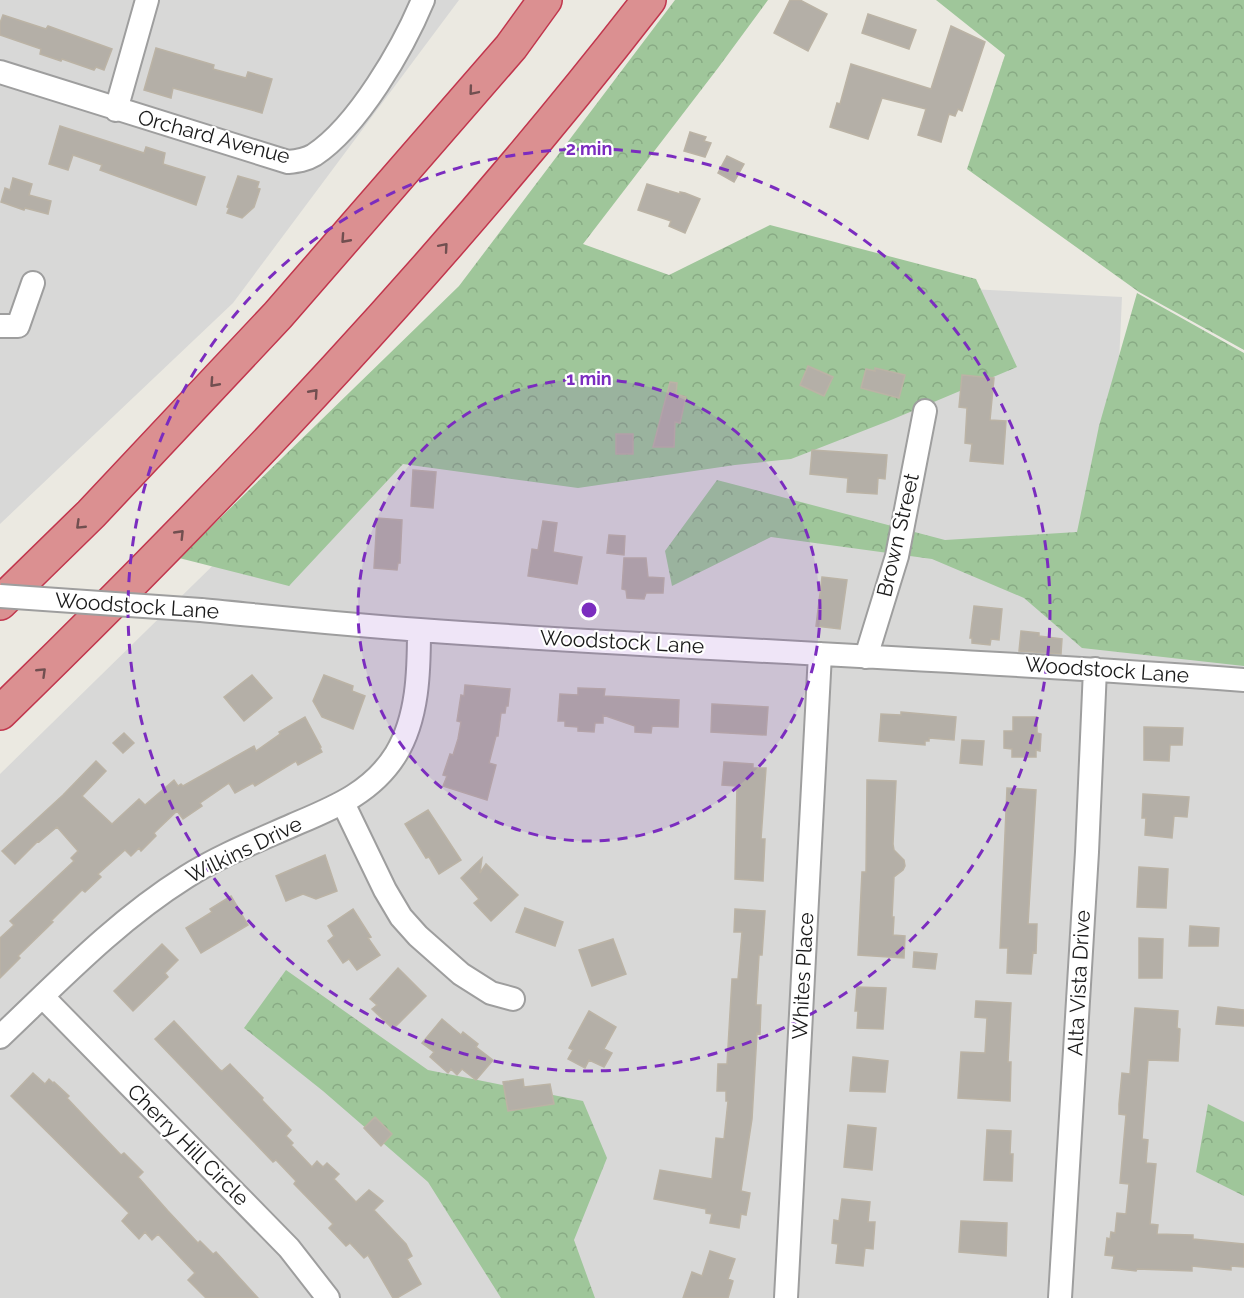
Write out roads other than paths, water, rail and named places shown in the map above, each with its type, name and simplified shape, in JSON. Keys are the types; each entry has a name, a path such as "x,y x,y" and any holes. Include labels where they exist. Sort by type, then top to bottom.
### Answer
{"highway":[{"path":"0,603 91,514 278,315 503,56 545,0"},
{"path":"0,713 174,541 301,407 419,277 538,138 649,0"}],"street":[{"path":"116,110 147,0"},
{"name":"Orchard Avenue","path":"0,72 288,162 300,160 312,156 325,146 354,116 390,64 423,0"},
{"path":"0,326 18,326 33,282"},
{"name":"Brown Street","path":"866,657 897,556 925,411"},
{"name":"Woodstock Lane","path":"0,596 201,610 419,630 1095,669 1244,680"},
{"name":"Wilkins Drive","path":"0,1037 111,932 148,902 189,875 235,851 343,803 365,790 397,753 406,730 415,699 419,666 419,630"},
{"name":"Whites Place","path":"786,1298 820,654"},
{"name":"Alta Vista Drive","path":"1060,1298 1087,852 1095,669"},
{"path":"343,803 385,890 401,917 418,936 471,980 491,993 513,999"},
{"name":"Cherry Hill Circle","path":"43,997 289,1248 328,1298"}]}
